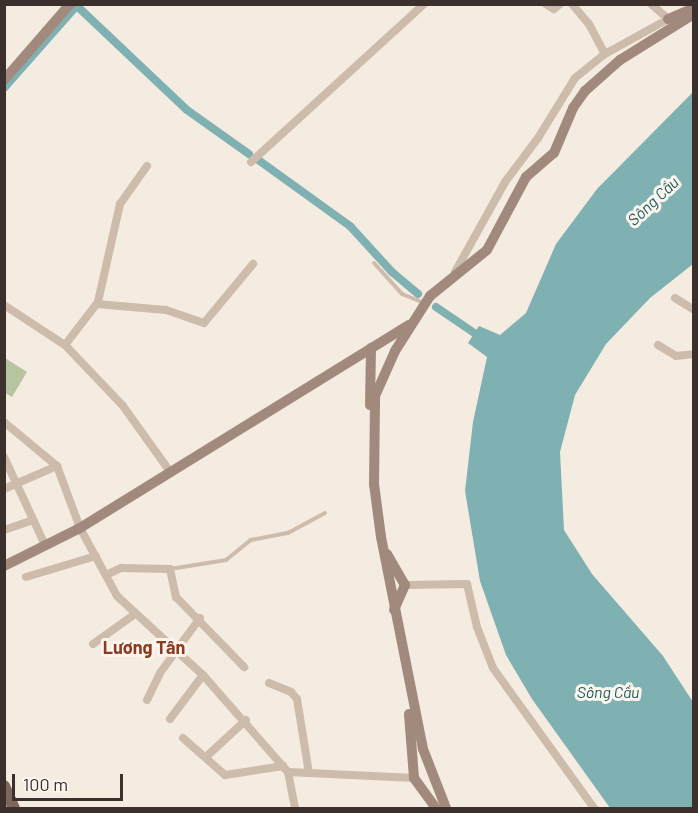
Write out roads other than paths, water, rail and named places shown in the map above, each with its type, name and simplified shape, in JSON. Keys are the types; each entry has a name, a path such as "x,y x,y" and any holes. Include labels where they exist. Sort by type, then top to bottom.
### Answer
{"main road":[{"path":"4,80 70,4"},
{"path":"668,19 693,7"},
{"path":"372,435 375,396 412,323 425,303 450,277 488,250 526,177 554,153 573,108 593,82 620,60 693,14"},
{"path":"4,566 80,528 412,323"},
{"path":"371,348 368,388 374,484 383,549 428,768 446,808"},
{"path":"383,549 405,585 394,610"},
{"path":"408,677 414,778 436,808"},
{"path":"4,786 14,808"}],"street":[{"path":"251,162 424,4"},
{"path":"546,4 554,9 560,4"},
{"path":"572,4 589,24 605,54"},
{"path":"651,4 668,19"},
{"path":"450,277 466,258 505,182 538,138 568,87 605,54 668,19 688,4"},
{"path":"65,345 97,304 120,204 147,166"},
{"path":"97,304 166,310 204,323 253,264"},
{"path":"675,298 693,310"},
{"path":"4,305 65,345 123,406 171,473"},
{"path":"658,345 676,356 693,354"},
{"path":"4,422 57,466 80,528 117,596 203,675 246,720 285,769 295,808"},
{"path":"4,457 19,483 45,545"},
{"path":"4,489 57,466"},
{"path":"4,530 33,520"},
{"path":"26,577 96,556"},
{"path":"106,575 121,568 170,569 176,597 200,618 244,667"},
{"path":"405,585 467,584 477,627 493,668 594,808"},
{"path":"93,644 135,614"},
{"path":"147,700 200,618"},
{"path":"170,719 203,675"},
{"path":"269,683 291,692 297,699 309,773"},
{"path":"207,756 246,720"},
{"path":"183,738 207,756 226,775 285,769 309,773 414,778"}],"lane":[{"path":"374,263 402,294 425,303"},
{"path":"170,569 226,560 251,540 288,533 325,513"}],"water":[{"name":"Sông Cầu","path":"693,92 693,264 650,298 606,344 575,395 560,452 564,530 592,574 663,656 693,702 693,808 610,808 532,699 506,655 480,581 465,491 473,422 487,357 468,343 479,326 500,335 526,313 556,244 597,189"}],"waterway":[{"path":"4,88 78,4"},
{"path":"77,6 187,110 249,154"},
{"path":"257,159 350,226 392,272 418,294"},
{"path":"436,307 483,339"}],"district":[{"name":"Lương Tân","path":"144,647"}]}
